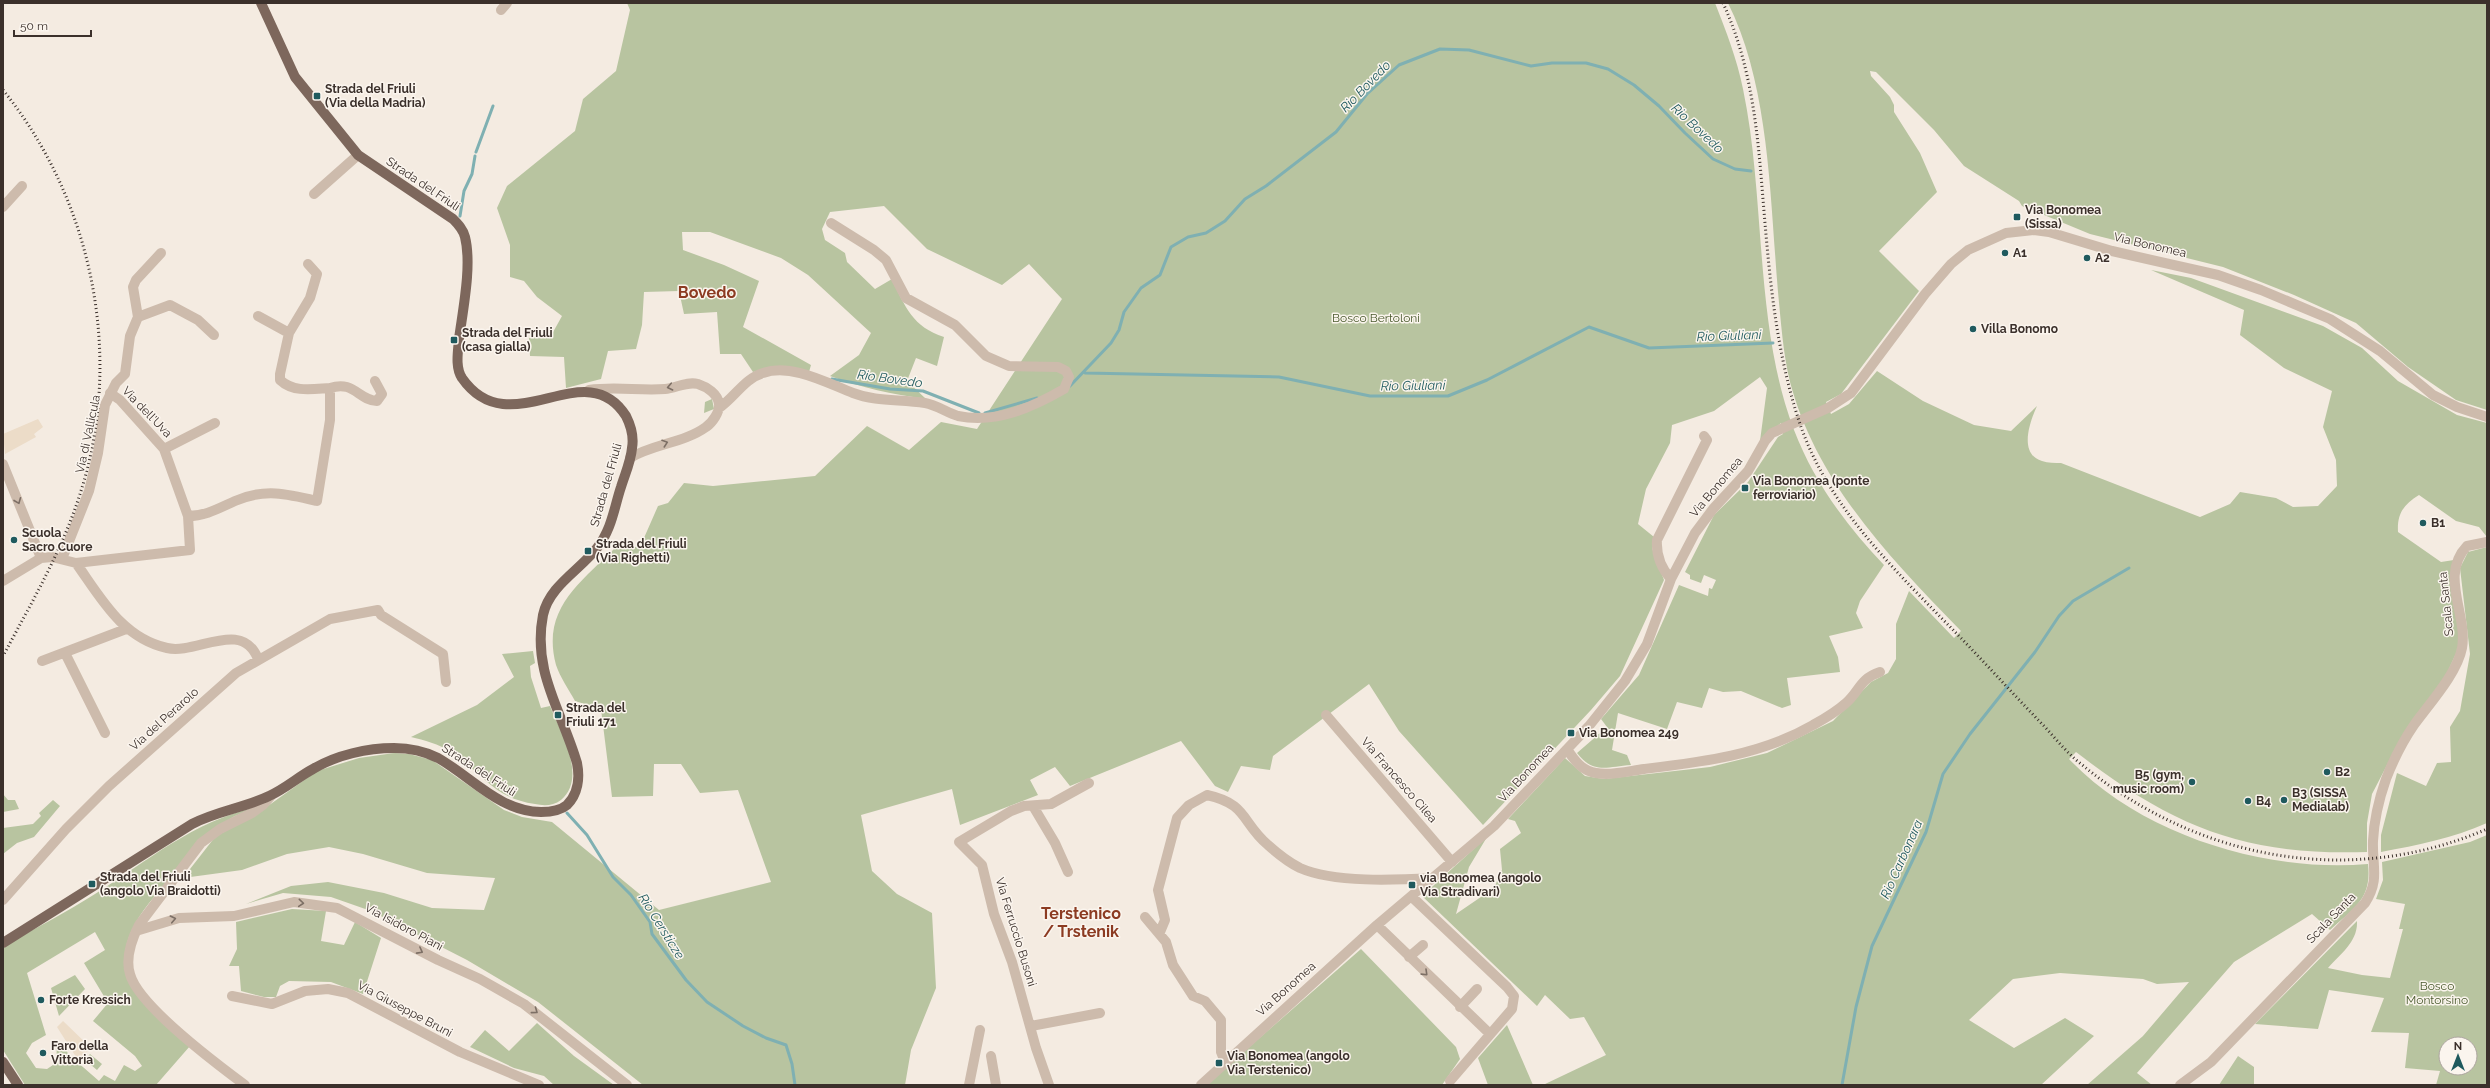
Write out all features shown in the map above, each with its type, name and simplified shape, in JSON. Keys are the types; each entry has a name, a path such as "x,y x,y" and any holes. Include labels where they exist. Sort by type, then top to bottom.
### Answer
{"main road":[{"name":"Strada del Friuli","path":"3,943 192,824 206,817 271,796 314,768 332,760 367,751 396,748 420,750 439,759 483,791 513,808 528,811 551,811 564,807 577,788 579,772 574,751 541,662 540,641 544,612 557,589 604,539 612,521 630,458 632,437 625,416 612,399 589,390 517,404 490,400 469,386 461,377 457,358 466,270 466,244 463,231 453,219 358,155 295,77 261,3"},
{"path":"3,1062 18,1085"}],"street":[{"path":"314,194 358,155"},
{"path":"3,208 22,186"},
{"path":"630,458 644,450 697,432 706,427 719,408 754,376 774,370 805,376 866,397 924,403 958,416 970,417 987,418 1008,415 1064,389 1069,377 1066,371 1058,367 1009,366 986,356 955,325 906,298 886,260 874,250 831,223"},
{"name":"Via Bonomea","path":"1201,1085 1377,925 1412,897 1494,826 1599,715 1636,665 1647,644 1671,579 1695,533 1704,520 1748,471 1765,441 1772,432 1828,408 1851,393 1925,294 1959,256 2006,233 2034,230 2049,232 2112,251 2218,275 2287,300 2330,319 2360,336 2433,395 2457,407 2487,417"},
{"path":"161,253 136,280 133,287 138,317 170,305 198,320 214,335"},
{"path":"308,264 317,274 313,289 289,333 280,380 285,385 298,389 330,388 337,386 348,387 371,401 377,401 382,394 375,381"},
{"path":"258,316 289,333"},
{"name":"Via di Vallicula","path":"62,559 89,491 98,453 105,405 116,383 125,374 130,336 138,317"},
{"path":"589,390 625,387 665,389 696,384 713,392 718,400 719,408"},
{"path":"188,516 211,512 246,497 264,492 284,493 317,501 330,420 330,388"},
{"name":"Via dell'Uva","path":"76,563 190,550 188,516 164,450 120,400 110,393"},
{"name":"Via dell'Uva","path":"164,450 215,423"},
{"path":"1671,579 1660,563 1656,550 1657,540 1707,440 1704,436"},
{"path":"3,464 41,558"},
{"name":"Scala Santa","path":"2180,1085 2211,1062 2365,903 2371,893 2375,876 2373,848 2378,803 2397,754 2414,726 2441,689 2462,649 2463,632 2456,601 2456,562 2467,546 2487,542"},
{"path":"3,581 41,558 62,559 76,563 111,614 126,629 167,648 179,649 212,641 234,640 250,646 258,660"},
{"name":"Via del Perarolo","path":"3,900 66,829 109,786 218,687 258,660 330,619 378,610 381,615 443,654 446,682"},
{"path":"42,661 126,629"},
{"path":"65,653 104,733"},
{"path":"1567,749 1577,764 1585,770 1596,774 1645,769 1736,755 1764,747 1811,726 1847,702 1861,682 1870,675 1880,672"},
{"name":"Via Francesco Cilea","path":"1326,715 1452,862"},
{"name":"Via Ferruccio Busoni","path":"1049,1085 1036,1048 1012,962 994,914 982,865 959,842 1011,811 1051,804 1089,783"},
{"path":"1160,932 1165,920 1158,890 1177,818 1189,805 1206,795 1239,808 1267,844 1301,868 1312,872 1364,879 1433,878"},
{"path":"245,1085 182,1035 141,993 131,978 128,965 136,931 151,907 202,843 220,829 252,813 263,805 271,796"},
{"path":"1033,806 1055,843 1068,872"},
{"path":"1412,897 1507,987 1514,996 1512,1009 1450,1081"},
{"name":"Via Isidoro Piani","path":"136,931 179,918 227,917 294,902 337,908 438,960 480,979 524,1004 627,1085"},
{"path":"1145,917 1160,932 1166,942 1179,976 1193,996 1205,1001 1221,1020 1221,1052 1226,1062"},
{"path":"1377,925 1460,1007 1490,1034"},
{"path":"1409,957 1424,945"},
{"name":"Via Giuseppe Bruni","path":"232,996 272,1004 305,991 328,989 348,993 460,1052 539,1085"},
{"path":"1460,1007 1477,989"},
{"path":"1031,1026 1100,1013"},
{"path":"969,1085 980,1030"},
{"path":"991,1056 996,1085"}],"green space":[{"name":"Bosco Bertoloni","path":"627,3 1715,3 1734,56 1743,89 1755,174 1766,305 1772,348 1781,390 1802,449 1821,485 1844,518 1884,565 1860,601 1856,613 1863,628 1829,636 1838,657 1840,672 1787,678 1791,705 1782,708 1741,691 1723,692 1709,688 1702,708 1677,702 1667,729 1618,713 1612,750 1627,755 1631,765 1607,768 1595,767 1583,760 1577,753 1607,727 1601,719 1639,675 1679,585 1708,596 1709,588 1712,589 1716,580 1704,575 1701,583 1690,579 1690,575 1685,572 1714,515 1748,482 1778,437 1783,434 1781,423 1760,441 1767,388 1760,377 1714,411 1672,425 1670,443 1646,489 1638,524 1654,537 1652,548 1664,580 1620,676 1591,710 1483,825 1399,731 1369,684 1273,756 1270,770 1241,766 1228,792 1215,786 1181,741 1070,786 1055,767 1030,780 1038,795 960,825 952,789 861,815 872,871 897,894 932,913 936,988 911,1050 905,1085 643,1085 538,1002 467,960 371,911 331,897 283,893 246,904 291,886 328,882 384,893 432,908 484,910 495,878 427,873 363,854 329,847 287,854 242,870 183,878 215,837 258,813 317,771 359,758 394,753 409,754 432,760 504,810 522,817 552,822 659,910 771,882 738,790 700,793 681,764 654,764 653,796 612,797 601,709 575,701 562,679 556,665 553,645 554,628 559,613 567,598 577,585 616,547 640,547 658,506 668,503 684,483 713,486 815,476 867,426 909,450 941,422 977,429 1062,299 1029,264 1002,285 927,249 884,206 830,212 822,229 825,240 845,253 847,262 875,289 892,279 906,307 917,322 933,333 944,337 937,366 916,358 907,381 926,399 901,395 877,390 830,376 859,355 871,333 808,275 781,258 710,232 682,232 683,250 724,265 759,281 743,327 811,365 809,372 775,367 753,372 741,354 720,354 717,312 684,314 679,291 644,292 642,325 636,349 608,351 601,379 566,388 564,357 530,356 529,338 552,334 562,316 537,297 524,281 510,277 510,245 497,208 507,186 575,131 583,99 616,71 630,10"},
{"path":"1728,3 2487,3 2487,410 2456,400 2408,367 2356,323 2294,295 2223,267 2090,234 2022,206 2019,201 1964,166 1934,130 1876,72 1870,71 1871,76 1890,97 1894,105 1894,112 1920,153 1937,192 1879,251 1919,291 1841,394 1826,402 1831,414 1849,404 1877,371 1923,401 1974,425 2011,431 2037,406 2031,420 2028,436 2030,452 2035,457 2044,462 2061,463 2200,517 2230,504 2240,492 2276,498 2293,507 2318,506 2337,486 2336,460 2323,427 2332,391 2284,368 2240,335 2244,310 2151,270 2191,278 2323,326 2362,348 2398,381 2457,415 2487,423 2487,537 2479,527 2456,521 2419,495 2405,506 2400,515 2398,532 2441,562 2454,560 2460,645 2446,675 2397,746 2372,794 2367,823 2367,852 2323,852 2283,849 2246,842 2212,832 2178,818 2145,800 2111,778 2076,752 2069,759 2098,786 2132,809 2168,828 2207,843 2248,855 2288,862 2329,865 2368,864 2367,886 2360,902 2330,930 2312,914 2234,962 2137,1073 2152,1085 2087,1085 2143,1036 2189,982 2157,984 2143,979 2060,973 2013,979 1969,1020 2014,1048 2065,1018 2094,1036 2041,1085 1543,1085 1606,1055 1584,1017 1570,1019 1545,995 1537,1006 1422,896 1487,837 1469,867 1456,914 1494,888 1502,870 1500,849 1521,833 1515,821 1508,819 1565,758 1585,776 1604,779 1710,767 1767,753 1833,721 1871,682 1888,673 1896,659 1896,624 1909,591 1954,638 1961,631 1908,576 1859,517 1837,486 1818,453 1802,419 1790,382 1784,349 1778,292 1770,182 1760,107 1742,36"},
{"path":"712,399 714,409 704,413 705,402"},
{"path":"2487,547 2487,823 2448,837 2381,852 2381,835 2397,773 2426,786 2437,763 2451,762 2450,727 2460,711 2470,654 2460,568 2468,552"},
{"path":"533,651 535,663 530,666 531,677 541,708 550,706 565,741 572,767 572,779 569,790 561,800 548,805 538,805 509,797 489,784 462,760 446,749 411,737 477,705 514,677 502,654"},
{"path":"3,794 8,800 15,800 19,809 3,812"},
{"path":"53,800 60,806 34,837 17,843 3,854 3,828 33,824 41,816 39,813"},
{"path":"255,808 230,819 225,823 168,882 143,912 133,928 127,945 125,963 128,981 190,1046 156,1085 25,1085 3,1050 3,949 8,944 95,894 191,832 233,814","holes":["95,932 105,950 84,963 108,1003 93,1021 135,1056 142,1066 135,1071 124,1065 115,1081 104,1075 99,1081 68,1054 66,1048 61,1045 57,1046 56,1063 47,1069 36,1068 26,1053 32,1043 46,1035 27,973"]},
{"name":"Bosco Montorsino","path":"2487,835 2487,1085 2436,1085 2439,1076 2478,1076 2478,1036 2438,1036 2438,1071 2405,1068 2409,1033 2371,1032 2384,998 2329,990 2318,1029 2255,1024 2357,921 2355,935 2343,953 2328,968 2362,975 2390,978 2403,929 2399,929 2405,904 2376,899 2383,880 2382,862 2470,842"},
{"path":"292,909 326,911 321,941 344,945 355,922 381,938 363,994 331,982 289,981 280,986 276,997 264,997 241,991 239,966 229,966 237,949 236,922"},
{"path":"1361,949 1456,1047 1460,1059 1442,1085 1206,1085"},
{"path":"75,975 85,989 59,1016 51,988"},
{"path":"537,1023 574,1056 614,1085 554,1085 544,1076 514,1068 470,1047 485,1030 509,1051"},
{"path":"1507,1025 1533,1085 1488,1085 1478,1058"},
{"path":"90,1054 102,1064 97,1070 85,1060"},
{"path":"2238,1056 2254,1067 2254,1085 2219,1085"}],"shaded area":[{"path":"38,419 43,427 34,434 36,437 5,454 3,434"},
{"path":"63,1021 91,1048 78,1060 57,1027"}],"waterway":[{"name":"Rio Bovedo","path":"1070,386 1111,343 1119,330 1124,312 1141,288 1160,275 1171,247 1188,237 1206,233 1225,221 1245,199 1266,186 1336,132 1367,94 1399,65 1440,49 1469,50 1531,66 1552,63 1586,63 1608,69 1634,85 1659,106 1713,159 1735,169 1751,171"},
{"path":"476,152 493,106"},
{"path":"460,216 464,191 472,174 475,156"},
{"name":"Rio Giuliani","path":"1085,373 1279,377 1370,396 1448,396 1487,380 1589,327 1649,348 1773,343"},
{"name":"Rio Bovedo","path":"832,379 890,389 923,391 979,413"},
{"name":"Rio Bovedo","path":"985,413 1037,398"},
{"name":"Rio Carbonara","path":"1842,1085 1856,1007 1872,946 1926,832 1943,774 1970,734 2035,652 2059,616 2073,601 2129,568"},
{"name":"Rio Cersticze","path":"567,813 587,835 613,877 631,895 650,922 652,934 686,980 707,1002 743,1026 766,1038 786,1045 792,1064 795,1085"}],"railway":[{"path":"1723,3 1739,44 1750,87 1759,153 1769,268 1777,330 1790,391 1799,421 1811,452 1827,482 1866,537 1912,588 1980,658 2066,751 2126,797 2173,823 2223,842 2275,855 2328,860 2381,858 2434,847 2487,829"},
{"path":"3,90 34,133 59,180 78,229 92,281 99,333 99,386 94,439 81,491 74,513 56,554 3,656"}],"place":[{"name":"Strada del Friuli (Via della Madria)","path":"317,96"},
{"name":"Via Bonomea (Sissa)","path":"2017,217"},
{"name":"A1","path":"2005,253"},
{"name":"A2","path":"2087,258"},
{"name":"Villa Bonomo","path":"1973,329"},
{"name":"Strada del Friuli (casa gialla)","path":"454,340"},
{"name":"Via Bonomea (ponte ferroviario)","path":"1745,488"},
{"name":"B1","path":"2423,523"},
{"name":"Scuola Sacro Cuore","path":"14,540"},
{"name":"Strada del Friuli (Via Righetti)","path":"588,551"},
{"name":"Strada del Friuli 171","path":"558,715"},
{"name":"Via Bonomea 249","path":"1571,733"},
{"name":"B2","path":"2327,772"},
{"name":"B5 (gym, music room)","path":"2192,782"},
{"name":"B3 (SISSA Medialab)","path":"2284,800"},
{"name":"B4","path":"2248,801"},
{"name":"Strada del Friuli (angolo Via Braidotti)","path":"92,884"},
{"name":"via Bonomea (angolo Via Stradivari)","path":"1412,885"},
{"name":"Forte Kressich","path":"41,1000"},
{"name":"Faro della Vittoria","path":"43,1053"},
{"name":"Via Bonomea (angolo Via Terstenico)","path":"1219,1063"}],"district":[{"name":"Bovedo","path":"707,292"},
{"name":"Terstenico / Trstenik","path":"1081,922"}]}
